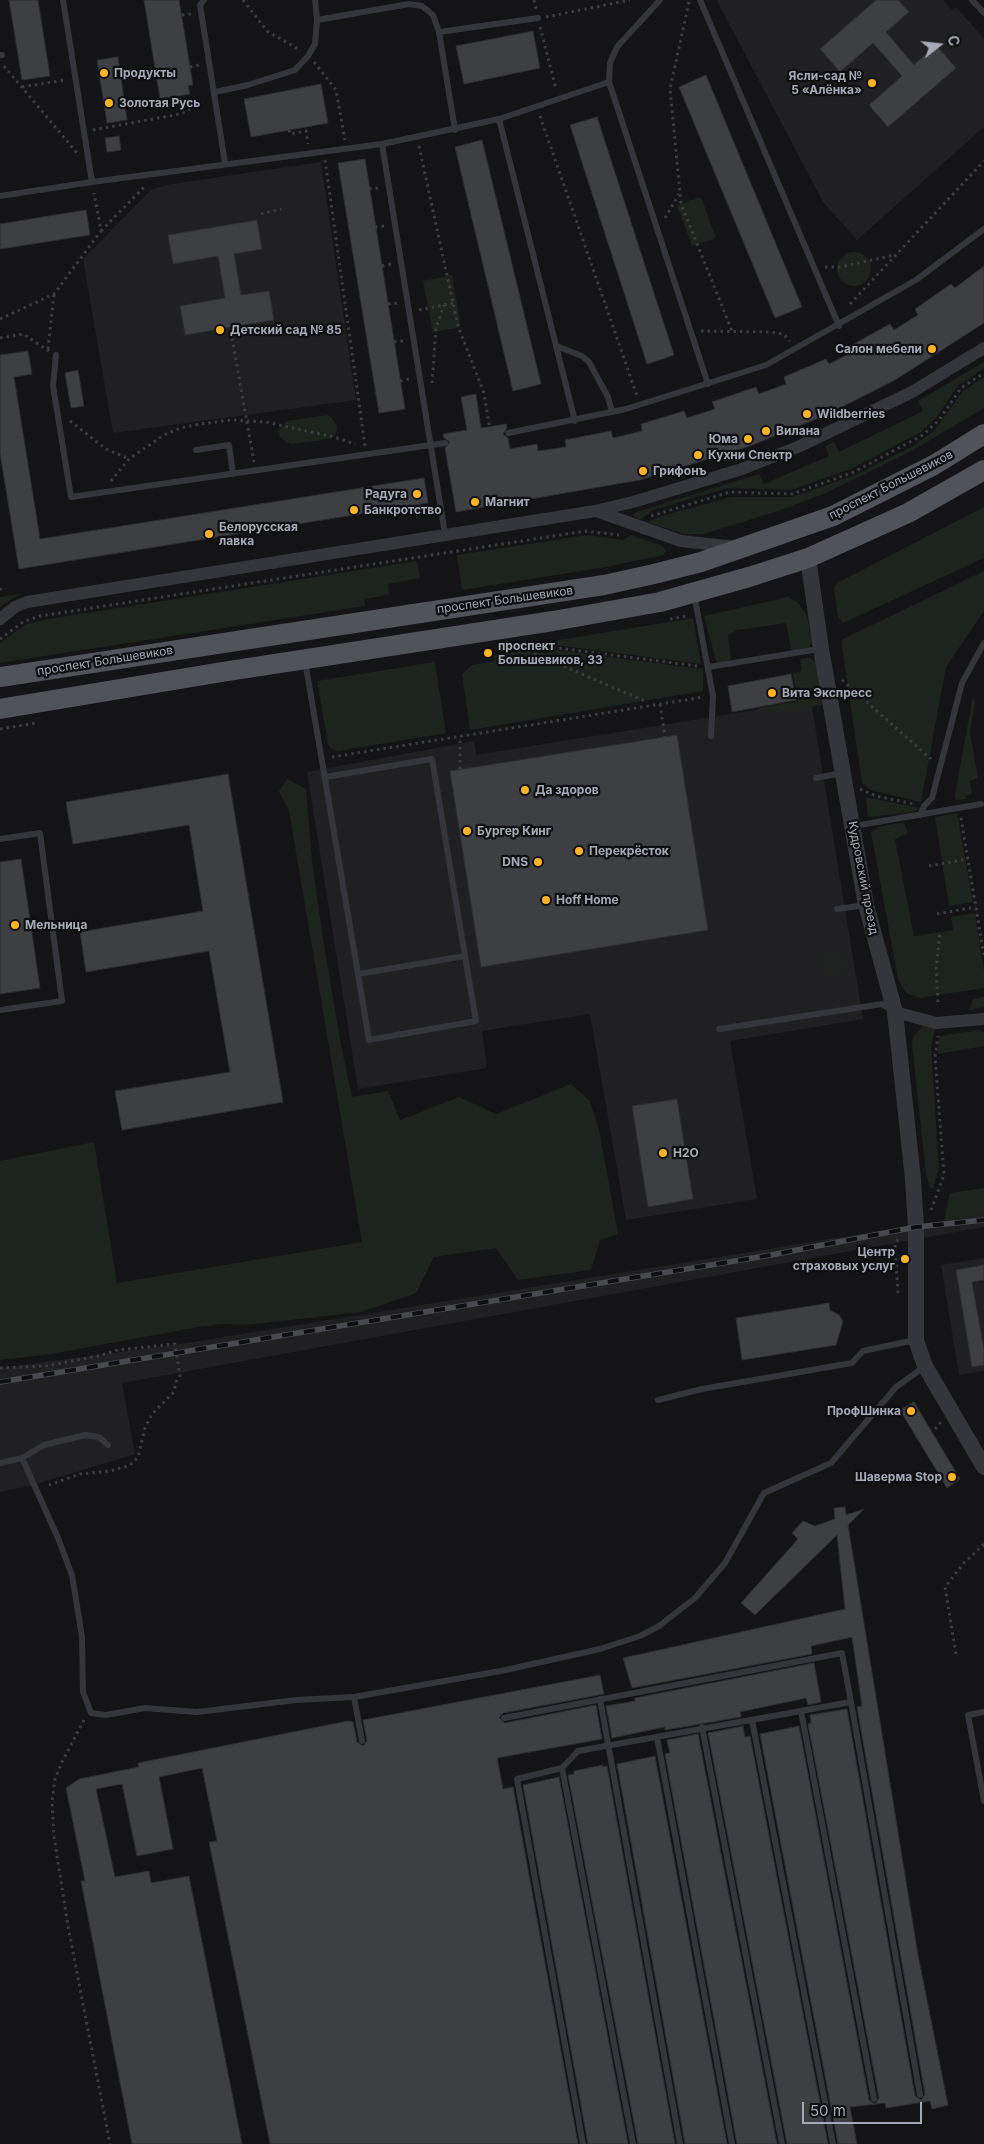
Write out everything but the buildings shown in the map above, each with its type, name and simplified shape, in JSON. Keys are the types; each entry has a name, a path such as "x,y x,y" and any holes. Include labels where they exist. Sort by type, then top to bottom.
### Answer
{"main road":[{"name":"проспект Большевиков","path":"0,677 604,585 692,564 833,516 934,465 984,434"},
{"path":"0,709 591,615 660,602 808,558 908,513 984,470"},
{"path":"80,665 83,695"}],"street":[{"path":"0,618 27,602 595,511 697,484 800,446 912,392 984,348"},
{"path":"595,511 681,541 740,548"},
{"name":"Кудровский проезд","path":"808,558 821,649 866,905 894,1012 913,1179 922,1222 916,1340 925,1366 984,1467"},
{"path":"894,1012 936,1022 984,1019"}],"lane":[{"path":"62,0 92,182"},
{"path":"204,0 200,5 226,164"},
{"path":"215,92 248,85 295,70 308,56 315,44 317,20 315,0"},
{"path":"660,0 617,47 610,63 609,82 708,384"},
{"path":"700,0 837,323"},
{"path":"972,0 984,13"},
{"path":"317,20 409,4 422,6 433,15 439,32 456,130"},
{"path":"439,32 538,18"},
{"path":"0,196 323,150 382,144 456,130 499,119 609,82"},
{"path":"499,119 575,421"},
{"path":"382,144 445,534"},
{"path":"508,433 575,421 640,405 766,365 837,323 916,280 984,229"},
{"path":"556,346 582,356 589,362 608,397 612,412"},
{"path":"56,355 53,386 71,498 234,474 366,451 445,443"},
{"path":"196,450 229,444 234,474"},
{"path":"694,592 713,696 711,736"},
{"path":"920,815 924,806 932,798 962,683 984,643"},
{"path":"709,667 821,649"},
{"path":"305,659 369,1040 476,1022 432,759 325,777"},
{"path":"816,778 843,772"},
{"path":"852,826 981,804"},
{"path":"0,839 40,833 62,1001 0,1010"},
{"path":"837,909 866,905"},
{"path":"358,974 465,956"},
{"path":"718,1029 882,1004 894,1012"},
{"path":"658,1400 702,1389 852,1363 862,1351 916,1340"},
{"path":"22,1458 58,1538 72,1575 82,1637 84,1692 91,1713 106,1715 145,1708 197,1712 296,1700 354,1697 501,1671 600,1649 623,1643 659,1626 695,1598 726,1563 764,1493 831,1463 896,1387 925,1366"},
{"path":"0,1463 22,1458 44,1445 85,1435 99,1437 108,1445"},
{"path":"504,1718 842,1653 920,2095"},
{"path":"354,1697 362,1741"},
{"path":"600,1699 680,2144"},
{"path":"583,2144 516,1779 562,1768 578,1751 852,1702"},
{"path":"801,1711 874,2098"},
{"path":"984,1712 968,1715 984,1802"},
{"path":"752,1720 833,2144"},
{"path":"702,1728 782,2144"},
{"path":"658,1737 732,2144"},
{"path":"562,1768 633,2144"}],"path":[{"path":"243,0 267,30 300,50"},
{"path":"558,99 538,18 630,0"},
{"path":"688,6 670,89 681,204 732,331"},
{"path":"182,15 193,13"},
{"path":"1,55 4,67 89,168"},
{"path":"308,56 336,90 346,148"},
{"path":"190,67 202,64"},
{"path":"21,87 75,79"},
{"path":"84,132 180,114 208,100"},
{"path":"537,106 640,405"},
{"path":"289,130 290,134 306,131"},
{"path":"417,137 458,326 484,393 491,436"},
{"path":"323,150 366,451"},
{"path":"837,323 895,255 984,161"},
{"path":"92,182 101,231"},
{"path":"0,319 54,294 101,231 148,184"},
{"path":"658,231 680,193"},
{"path":"261,214 281,209"},
{"path":"836,267 895,255"},
{"path":"48,350 54,294"},
{"path":"409,312 453,303"},
{"path":"432,386 436,328 444,305"},
{"path":"690,330 782,334 795,349"},
{"path":"231,332 255,470"},
{"path":"0,338 23,334 56,355"},
{"path":"400,380 414,378"},
{"path":"57,412 106,449 130,459"},
{"path":"102,493 130,459 164,435 180,428 232,420 266,422 334,437 366,451"},
{"path":"527,644 709,667"},
{"path":"516,646 645,701"},
{"path":"842,679 941,767"},
{"path":"322,758 713,696"},
{"path":"660,704 665,737"},
{"path":"460,736 460,769"},
{"path":"859,788 876,796 924,806"},
{"path":"960,808 984,956"},
{"path":"929,866 968,859"},
{"path":"937,914 976,907"},
{"path":"938,1002 936,969 940,932"},
{"path":"922,1222 944,1175 936,1057 938,1033"},
{"path":"0,1368 46,1366 98,1356 118,1350 175,1344 180,1376 176,1382 174,1392 148,1421 138,1457 130,1465 111,1471 80,1474 36,1491"},
{"path":"956,1654 945,1587 962,1564 984,1544"},
{"path":"91,1713 81,1722 62,1762 55,1779 52,1802 54,1838 68,1926 110,2144"}],"shaded area":[{"name":"Ясли-сад № 5 «Алёнка»","path":"943,0 952,10 957,8 984,39 984,127 857,240 823,202 717,1"},
{"name":"Детский сад № 85","path":"321,162 356,400 113,433 83,259 151,190 166,185"},
{"path":"701,197 716,238 692,246 677,205"},
{"path":"854,252 861,253 866,257 870,262 870,276 866,281 861,285 854,286 847,285 842,281 838,276 837,269 838,262 842,257 847,253"},
{"path":"452,275 461,327 433,332 423,281"},
{"path":"984,362 984,368 958,386 936,418 921,432 853,468 791,490 728,488 653,510 640,520 633,516 636,512 759,474 764,484 829,456 825,446 834,442 839,452 923,411 918,401"},
{"path":"984,377 984,408 915,449 826,493 781,510 704,534 684,534 647,522 731,497 792,497 855,475 913,446 934,431 963,391"},
{"path":"327,415 332,418 337,426 336,434 330,439 291,444 280,438 279,430 287,421"},
{"path":"984,507 984,558 843,623 838,617 834,589 837,583"},
{"path":"587,535 623,540 631,535 663,546 666,552 664,555 606,567 462,590 457,555"},
{"path":"417,561 420,578 388,584 389,595 364,599 365,606 0,663 0,643 25,625 42,620"},
{"path":"984,571 984,611 946,667 921,802 870,790 862,783 841,640"},
{"path":"24,593 12,599 0,607 0,597"},
{"path":"788,597 797,602 807,615 812,643 809,647 794,651 791,649 786,623 737,630 728,635 731,660 717,664 704,616"},
{"path":"693,618 701,664 555,645 554,641"},
{"path":"539,648 703,669 703,691 470,730 462,674 472,665 495,661 494,655"},
{"path":"810,658 816,662 822,705 761,714 759,708 798,701 793,673 802,671 800,659"},
{"path":"435,662 446,733 338,751 331,749 328,744 317,681"},
{"path":"973,696 975,704 970,732 978,778 970,781 972,794 966,796 965,799 956,800 955,794"},
{"path":"811,701 863,1019 730,1041 757,1199 626,1220 590,1014 482,1031 487,1068 358,1089 307,772 474,741 476,755"},
{"path":"287,779 306,789 312,861 323,939 352,1097 388,1091 400,1120 459,1097 496,1114 571,1084 590,1101 599,1129 618,1234 600,1240 591,1270 518,1280 496,1248 434,1257 416,1293 362,1312 245,1325 222,1324 198,1327 51,1354 0,1360 0,1161 94,1142 117,1283 362,1242 289,811 279,791"},
{"path":"866,797 919,808 913,812 868,817"},
{"path":"957,813 973,902 949,906 935,817"},
{"path":"904,822 908,833 895,839 914,936 953,930 951,917 975,913 984,971 984,988 920,998 906,993 898,979 871,832 878,827"},
{"path":"834,950 840,953 843,969 837,976 828,976 824,971 822,956 826,952"},
{"path":"984,997 984,1007 969,1010 973,999"},
{"path":"923,1026 935,1028 931,1048 939,1168 933,1188 930,1187 926,1174 912,1045 913,1037"},
{"path":"979,1030 984,1032 984,1046 938,1054 939,1036"},
{"path":"984,1188 984,1214 944,1221 950,1193"},
{"path":"984,1214 984,1227 122,1383 135,1454 33,1485 0,1492 0,1368 187,1343"},
{"path":"984,1258 984,1371 959,1375 941,1265"}],"railway":[{"path":"0,1382 771,1255 916,1227 984,1220"}],"place":[{"name":"Продукты","path":"104,73"},
{"name":"Ясли-сад № 5 «Алёнка»","path":"872,83"},
{"name":"Золотая Русь","path":"109,103"},
{"name":"Детский сад № 85","path":"220,330"},
{"name":"Салон мебели","path":"932,349"},
{"name":"Wildberries","path":"807,414"},
{"name":"Вилана","path":"766,431"},
{"name":"Юма","path":"748,439"},
{"name":"Кухни Спектр","path":"698,455"},
{"name":"Грифонъ","path":"643,471"},
{"name":"Радуга","path":"417,494"},
{"name":"Магнит","path":"475,502"},
{"name":"Банкротство","path":"354,510"},
{"name":"Белорусская лавка","path":"209,534"},
{"name":"проспект Большевиков, 33","path":"488,653"},
{"name":"Вита Экспресс","path":"772,693"},
{"name":"Да здоров","path":"525,790"},
{"name":"Бургер Кинг","path":"467,831"},
{"name":"Перекрёсток","path":"579,851"},
{"name":"DNS","path":"538,862"},
{"name":"Hoff Home","path":"546,900"},
{"name":"Мельница","path":"15,925"},
{"name":"H2O","path":"663,1153"},
{"name":"Центр страховых услуг","path":"905,1259"},
{"name":"ПрофШинка","path":"911,1411"},
{"name":"Шаверма Stop","path":"952,1477"}]}
